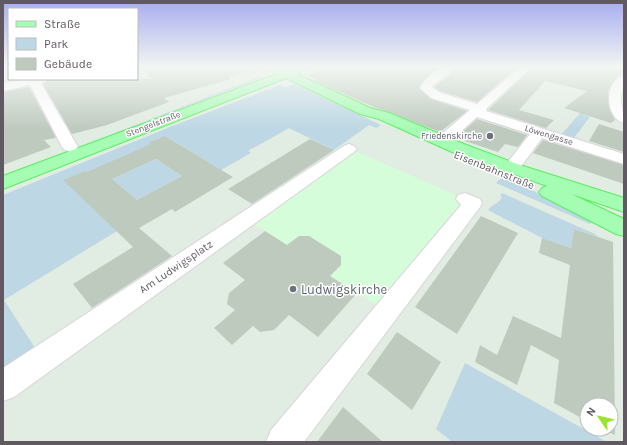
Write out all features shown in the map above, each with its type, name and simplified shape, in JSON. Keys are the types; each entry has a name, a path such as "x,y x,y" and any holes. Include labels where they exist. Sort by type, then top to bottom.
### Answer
{"main road":[{"name":"Stengelstraße","path":"3,173 229,88"},
{"name":"Stengelstraße","path":"3,183 101,144 234,88"},
{"name":"Eisenbahnstraße","path":"317,88 365,111 384,116 511,168 624,205"},
{"name":"Eisenbahnstraße","path":"365,111 376,120 530,184 624,227"}],"street":[{"path":"40,88 70,147"},
{"name":"Löwengasse","path":"426,88 434,95 478,111 624,159"},
{"path":"442,141 504,88"},
{"path":"618,88 616,93 616,108 618,114 624,119"},
{"path":"511,168 539,132"},
{"name":"Am Ludwigsplatz","path":"3,386 349,149"},
{"path":"283,442 474,203 465,199"}],"shaded area":[{"path":"355,151 465,199 376,305 330,276 341,265 341,256 309,236 299,236 287,245 253,223"}],"green space":[{"path":"231,88 235,88 3,177"},
{"path":"273,88 302,88 381,125 376,128 369,125 334,150 289,128 248,151 251,153 221,170 165,136 149,143 152,145 88,173 85,171 64,180 117,231 4,300 35,348 3,369 3,195 175,125"},
{"path":"580,113 590,117 573,139 561,135"},
{"path":"156,159 182,176 137,200 112,179"},
{"path":"502,177 594,220 590,224 496,183"},
{"path":"502,193 599,237 574,229 571,248 542,238 488,210 501,199 502,197 500,196"},
{"path":"465,363 579,426 579,437 598,437 607,442 449,442 450,440 436,429"}],"building":[{"path":"29,88 56,138 44,140 51,147 3,165 3,92"},
{"path":"45,88 200,88 164,98 169,102 107,125 72,134"},
{"path":"330,88 419,88 431,99 467,111 440,132 369,105"},
{"path":"435,88 493,88 477,102 440,91"},
{"path":"511,88 539,88 519,110 554,120 546,128 488,110"},
{"path":"573,88 610,88 608,91 609,107 615,120 611,123 564,108 587,91"},
{"name":"Friedenskirche","path":"477,119 527,135 518,147 505,144 498,152 456,138"},
{"path":"599,124 624,132 624,152 589,141"},
{"path":"165,136 233,177 175,212 172,209 139,228 172,256 92,308 73,284 133,247 63,180 85,171 87,172 151,144 148,143","holes":["156,159 182,176 137,200 112,179"]},
{"path":"310,139 334,150 252,204 228,189"},
{"path":"543,140 624,165 624,184 533,153"},
{"path":"481,216 518,233 457,334 415,307"},
{"path":"574,229 613,242 615,397 579,397 579,417 554,403 559,360 531,345 517,385 475,362 480,345 497,355 513,316 561,338 570,265 539,253 542,238 571,248"},
{"name":"Ludwigskirche","path":"265,231 287,245 299,236 309,236 341,256 341,265 330,276 357,293 318,337 289,315 274,330 260,332 253,326 232,345 214,328 235,310 227,304 229,293 245,280 223,263"},
{"path":"397,332 441,362 412,410 367,374"},
{"path":"343,407 383,442 317,442"}],"place":[{"name":"Friedenskirche","path":"490,136"},
{"name":"Ludwigskirche","path":"293,289"}]}
